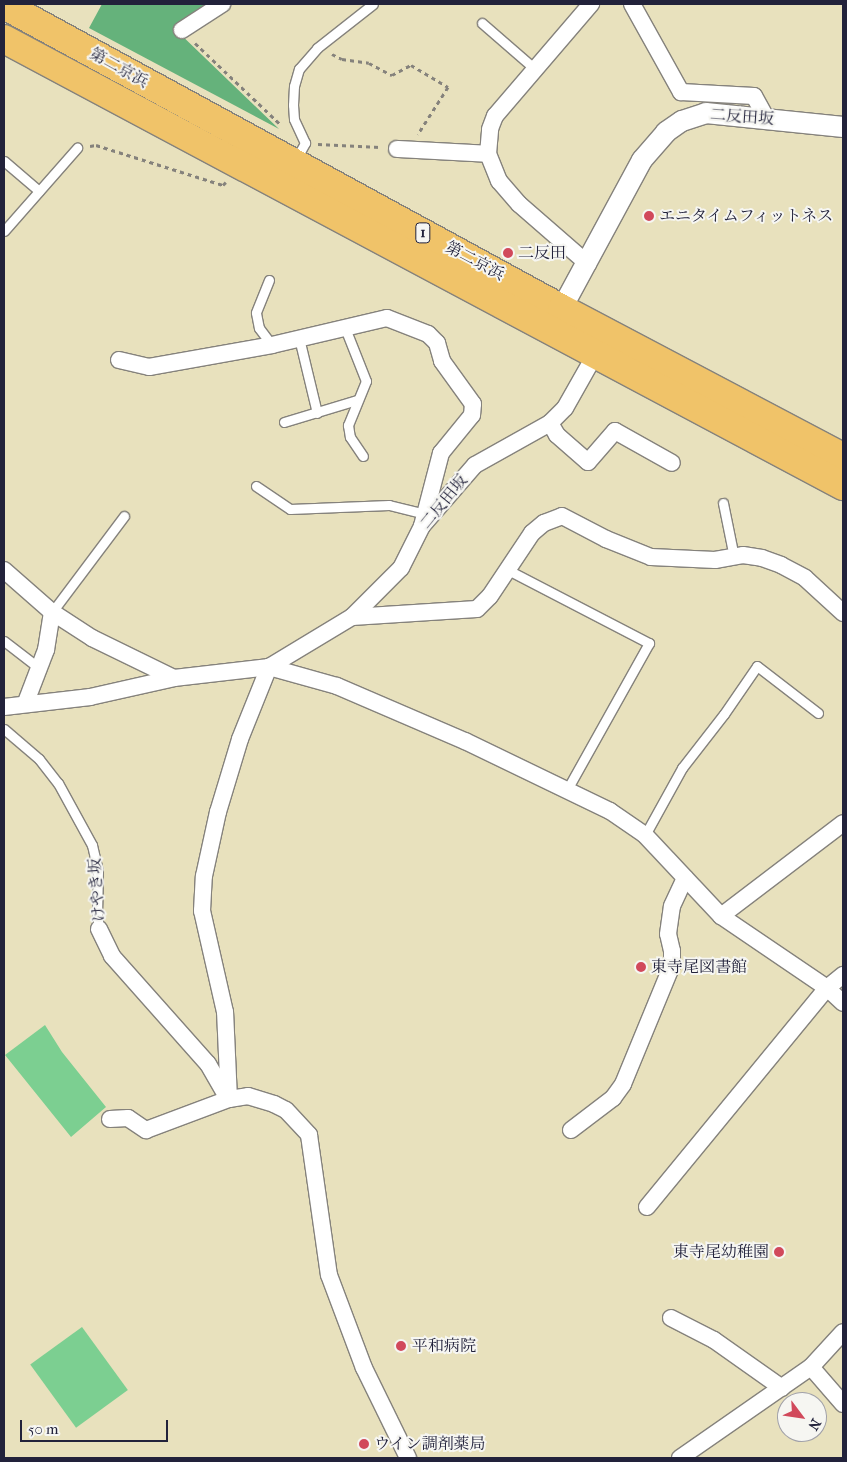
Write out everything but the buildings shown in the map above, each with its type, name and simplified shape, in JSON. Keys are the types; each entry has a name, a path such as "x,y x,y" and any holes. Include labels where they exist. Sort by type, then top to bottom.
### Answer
{"highway":[{"name":"第二京浜","path":"4,5 294,163 557,320 595,355 843,486"},
{"name":"第二京浜","path":"4,39 557,320 843,457"}],"street":[{"path":"182,30 222,4"},
{"path":"588,264 519,204 499,181 488,154 490,129 494,116 592,4"},
{"path":"632,4 681,92 754,96 766,118"},
{"name":"二反田坂","path":"557,320 642,160 666,132 682,121 706,113 843,127"},
{"path":"403,149 488,154"},
{"path":"119,360 149,367 272,345 387,318 428,334 437,343 442,361 473,404 472,415 441,453 424,520"},
{"name":"二反田坂","path":"269,667 352,617 401,568 424,520 475,465 550,423 565,408 595,355"},
{"path":"550,423 557,435 588,462 616,431 672,463"},
{"path":"352,617 477,609 490,596 532,533 544,523 562,516 606,539 651,557 715,560 743,555 762,558 781,565 805,578 843,613"},
{"path":"4,570 52,612 92,638 174,678"},
{"path":"26,702 46,650 52,612"},
{"path":"229,1099 225,1012 202,911 204,876 218,812 240,739 269,667"},
{"path":"4,707 26,702 90,697 174,678 269,667 337,686 465,741 610,811 645,835 722,916 827,988 843,1003"},
{"path":"722,916 843,823"},
{"path":"571,1130 612,1098 624,1084 672,965 672,951 668,934 672,906 685,878"},
{"name":"けやき坂","path":"99,929 112,956 208,1064 229,1099"},
{"path":"647,1207 827,988 843,975"},
{"path":"110,1119 128,1118 146,1130 229,1099 248,1096 286,1110 309,1135 329,1275 364,1368 408,1458"},
{"path":"671,1318 714,1340 782,1388"},
{"path":"680,1458 811,1366 843,1332"},
{"path":"811,1366 843,1404"}],"lane":[{"path":"294,163 305,143 294,119 294,86 299,69 317,48 373,4"},
{"path":"482,23 535,69"},
{"path":"4,231 77,148"},
{"path":"4,161 39,191"},
{"path":"270,280 256,313 259,328 272,345"},
{"path":"344,328 366,381 348,425 350,437 363,456"},
{"path":"299,338 317,413"},
{"path":"284,422 357,400"},
{"path":"256,486 290,509 389,505 424,520"},
{"path":"723,503 734,557"},
{"path":"52,612 124,516"},
{"path":"508,570 649,644 567,790"},
{"path":"4,641 39,668"},
{"path":"645,835 682,768 724,714 757,666 818,713"},
{"name":"けやき坂","path":"4,729 39,759 58,783 92,845 98,871 97,914 99,929"}],"path":[{"path":"182,30 237,85 286,129"},
{"path":"312,143 403,149 448,88 412,65 392,76 369,63 342,59"},
{"path":"77,148 96,145 223,185"}],"green space":[{"path":"102,4 212,4 175,29 279,129 89,28"},
{"path":"45,1025 62,1052 106,1107 71,1137 5,1055"},
{"path":"82,1327 128,1390 76,1428 30,1365"}],"place":[{"name":"エニタイムフィットネス","path":"649,216"},
{"name":"二反田","path":"508,253"},
{"name":"東寺尾図書館","path":"641,967"},
{"name":"東寺尾幼稚園","path":"779,1252"},
{"name":"平和病院","path":"401,1346"},
{"name":"ウイン調剤薬局","path":"364,1444"}]}
